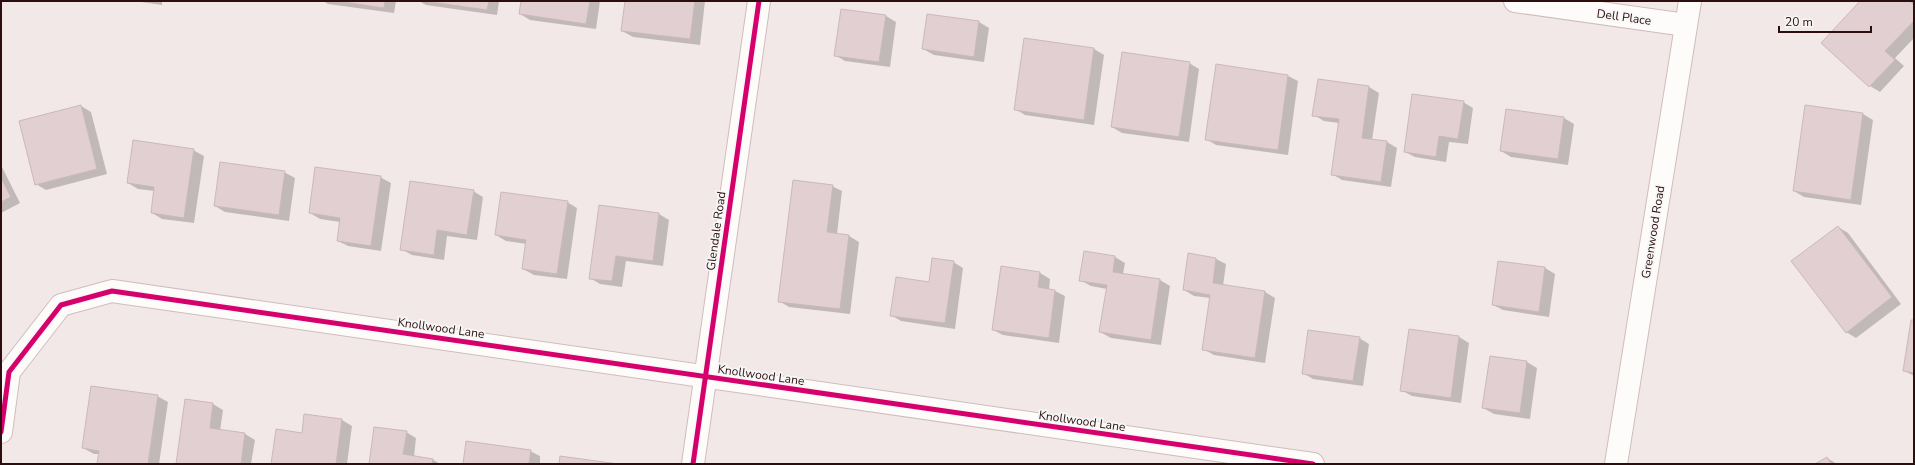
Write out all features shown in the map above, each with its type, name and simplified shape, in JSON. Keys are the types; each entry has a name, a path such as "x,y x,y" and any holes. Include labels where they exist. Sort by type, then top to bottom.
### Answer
{"street":[{"name":"Glendale Road","path":"693,464 759,1"},
{"name":"Dell Place","path":"1515,1 1686,25"},
{"name":"Greenwood Road","path":"1616,464 1690,1"},
{"name":"Knollwood Lane","path":"5,371 61,305 112,291 1312,464"},
{"path":"1,432 5,371"}],"building":[{"path":"336,1 385,1 384,8"},
{"path":"424,1 489,1 487,10"},
{"path":"521,1 590,1 586,24 519,14"},
{"path":"625,1 695,1 690,39 621,31"},
{"path":"1860,1 1910,1 1914,5 1914,21 1885,51 1895,60 1869,87 1821,43"},
{"path":"841,9 886,15 879,62 834,56"},
{"path":"927,14 979,21 974,57 922,49"},
{"path":"1024,38 1094,48 1084,120 1014,110"},
{"path":"1122,52 1190,62 1179,137 1111,127"},
{"path":"1216,64 1288,75 1278,150 1205,140"},
{"path":"1318,79 1369,86 1362,138 1387,141 1381,182 1331,175 1339,119 1312,116"},
{"path":"1412,94 1464,101 1458,139 1439,136 1436,157 1404,152"},
{"path":"81,105 97,169 35,185 19,121"},
{"path":"1805,105 1863,113 1851,200 1793,191"},
{"path":"1506,109 1564,117 1558,159 1500,151"},
{"path":"133,140 194,149 184,218 151,213 154,187 127,183"},
{"path":"220,162 285,171 279,215 214,206"},
{"path":"315,167 381,176 371,246 337,241 340,218 309,213"},
{"path":"1,178 11,197 1,202"},
{"path":"793,180 833,185 827,232 849,235 840,309 778,302"},
{"path":"410,181 474,190 467,235 437,230 434,255 400,250"},
{"path":"501,192 568,201 557,274 522,269 526,240 495,235"},
{"path":"599,205 659,213 653,261 616,256 612,281 589,279"},
{"path":"1838,226 1892,297 1846,333 1791,261"},
{"path":"1084,251 1115,256 1113,272 1160,279 1151,340 1099,332 1107,285 1079,281"},
{"path":"1188,253 1216,258 1213,283 1265,291 1255,358 1202,350 1210,295 1183,290"},
{"path":"932,258 954,261 945,323 890,316 896,277 929,282"},
{"path":"1498,261 1545,267 1539,312 1492,305"},
{"path":"1001,266 1040,272 1038,287 1055,290 1049,338 992,330"},
{"path":"1911,320 1914,320 1914,373 1903,371"},
{"path":"1409,329 1459,336 1451,398 1400,391"},
{"path":"1308,330 1360,337 1353,381 1302,374"},
{"path":"1490,356 1527,361 1520,413 1482,408"},
{"path":"91,386 158,395 148,464 97,464 99,451 82,448"},
{"path":"185,399 213,403 210,428 245,433 241,464 176,464"},
{"path":"304,414 342,419 336,464 271,464 276,429 302,433"},
{"path":"374,427 407,431 403,454 433,459 432,464 369,464"},
{"path":"466,441 531,450 529,464 463,464"},
{"path":"560,456 618,464 559,464"},
{"path":"1827,457 1831,464 1815,464"}],"cycle path":[{"path":"693,464 759,1"},
{"path":"1,432 9,372 61,305 112,291 1313,464"}]}
